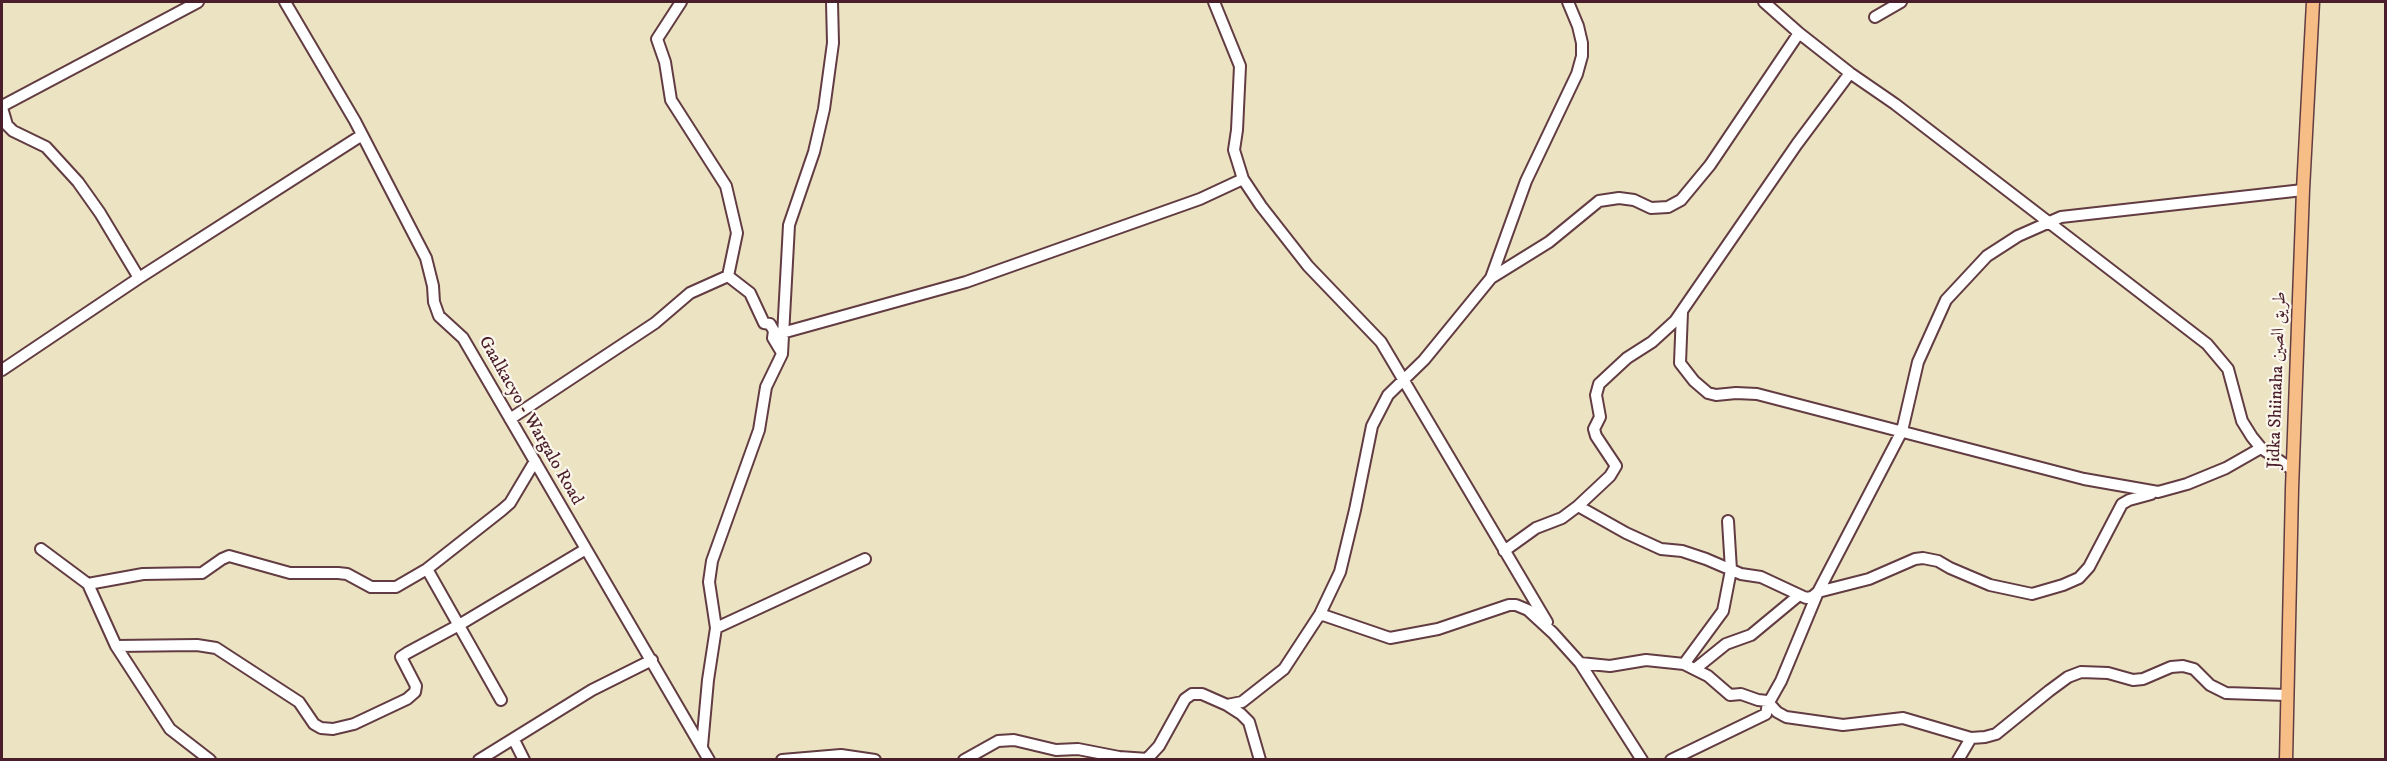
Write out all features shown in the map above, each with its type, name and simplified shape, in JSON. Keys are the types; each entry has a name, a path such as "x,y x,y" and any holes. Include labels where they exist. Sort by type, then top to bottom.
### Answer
{"main road":[{"name":"Jidka Shiinaha طريق الصين","path":"2286,759 2293,470 2303,190 2313,2"}],"street":[{"path":"139,278 100,213 78,182 46,147 7,125 2,107 198,2"},
{"name":"Gaalkacyo - Wargalo Road","path":"285,2 362,135 426,258 432,279 434,302 440,316 463,338 709,759"},
{"path":"681,2 657,39 665,62 671,100 726,186 737,232 728,276"},
{"path":"702,747 708,680 716,628 709,582 712,561 759,430 766,387 782,354 789,225 814,152 824,109 833,43 832,2"},
{"path":"1214,2 1240,66 1234,150 1243,178 1261,206 1308,266 1381,342 1553,633"},
{"path":"1227,705 1242,702 1284,669 1320,614 1340,572 1356,510 1372,426 1388,395 1424,360 1491,278 1526,182 1577,74 1582,56 1582,43 1568,2"},
{"path":"1764,2 1850,73 2207,344 2228,369 2242,421 2261,448 2293,470"},
{"path":"1875,17 1900,2"},
{"path":"1491,278 1549,242 1583,211 1599,201 1619,198 1634,200 1651,208 1668,207 1681,200 1710,165 1799,33"},
{"path":"1504,551 1536,528 1562,518 1610,476 1616,466 1596,436 1594,429 1600,417 1596,395 1599,384 1627,358 1665,332 1682,312 1797,144 1850,73"},
{"path":"2,370 139,278 362,135"},
{"path":"782,333 966,282 1200,200 1243,178"},
{"path":"1671,759 1766,714 1768,704 1781,681 1818,592 1902,431 1918,362 1946,300 1987,256 2018,236 2061,217 2303,190"},
{"path":"728,276 750,293 764,323 770,324 774,331 773,338 782,354"},
{"path":"510,419 655,323 690,293 728,276"},
{"path":"1682,312 1680,363 1688,375 1708,393 1716,395 1757,394 2084,479 2158,492"},
{"path":"1578,506 1626,533 1661,549 1682,551 1746,575 1761,577 1798,596 1812,597 1818,592 1845,586 1923,558 1938,561 1990,585 2032,594 2079,578 2089,567 2122,504 2138,496 2187,484 2226,468 2261,448"},
{"path":"88,584 143,574 202,573 229,556 290,573 347,574 371,587 396,587 427,569 510,503 535,461"},
{"path":"1684,664 1724,611 1731,570 1728,521"},
{"path":"41,549 88,584 116,646 170,729 210,759"},
{"path":"116,646 197,645 216,648 298,702 314,724 321,728 333,729 354,724 407,699 414,692 416,686 401,657 586,549"},
{"path":"716,628 865,559"},
{"path":"427,569 501,700"},
{"path":"1695,669 1726,644 1751,635 1798,596"},
{"path":"1320,614 1390,638 1438,629 1509,604 1528,610 1580,663 1642,759"},
{"path":"479,759 514,740 592,690 652,660"},
{"path":"1580,663 1610,666 1646,660 1684,664 1708,676 1730,695 1741,694 1767,701 1786,717 1843,726 1903,718 1971,738 1996,734 2058,684 2081,672 2108,673 2133,680 2144,679 2170,667 2183,666 2194,669 2210,685 2226,693 2287,695"},
{"path":"964,759 998,741 1014,740 1056,750 1078,749 1119,757 1147,759 1160,746 1185,699 1192,694 1202,694 1227,705 1249,722 1260,759"},
{"path":"1958,759 1971,738"},
{"path":"514,740 524,759"},
{"path":"782,759 841,755 875,759"}]}
